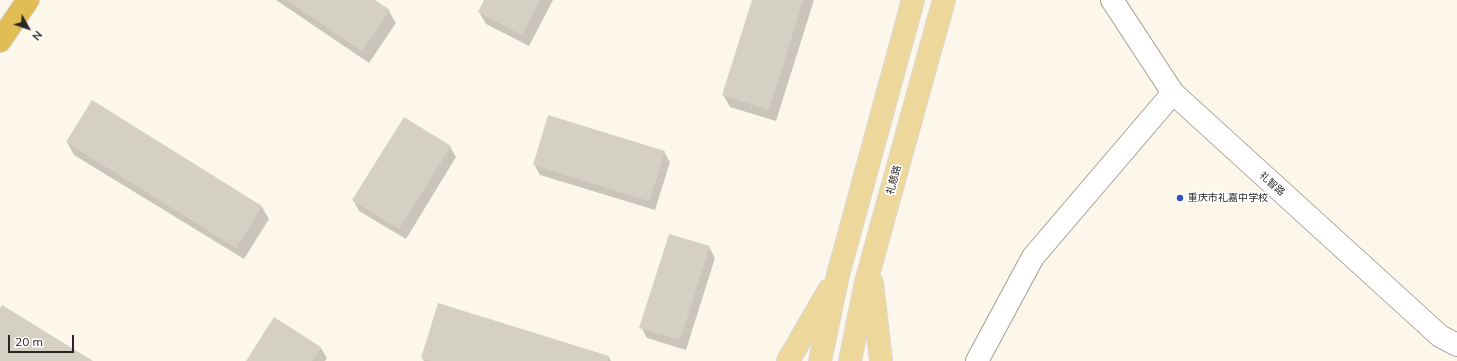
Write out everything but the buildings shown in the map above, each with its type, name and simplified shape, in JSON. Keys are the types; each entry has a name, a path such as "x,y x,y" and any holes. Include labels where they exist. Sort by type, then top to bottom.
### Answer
{"highway":[{"path":"0,41 28,0"}],"main road":[{"path":"820,361 838,275 913,0"},
{"name":"礼慈路","path":"850,361 870,267 944,0"},
{"path":"870,267 881,361"},
{"path":"788,361 838,275"}],"street":[{"name":"礼智路","path":"1112,0 1173,93 1440,336 1457,345"},
{"path":"977,361 1033,257 1173,93"}],"place":[{"name":"重庆市礼嘉中学校","path":"1180,198"}]}
